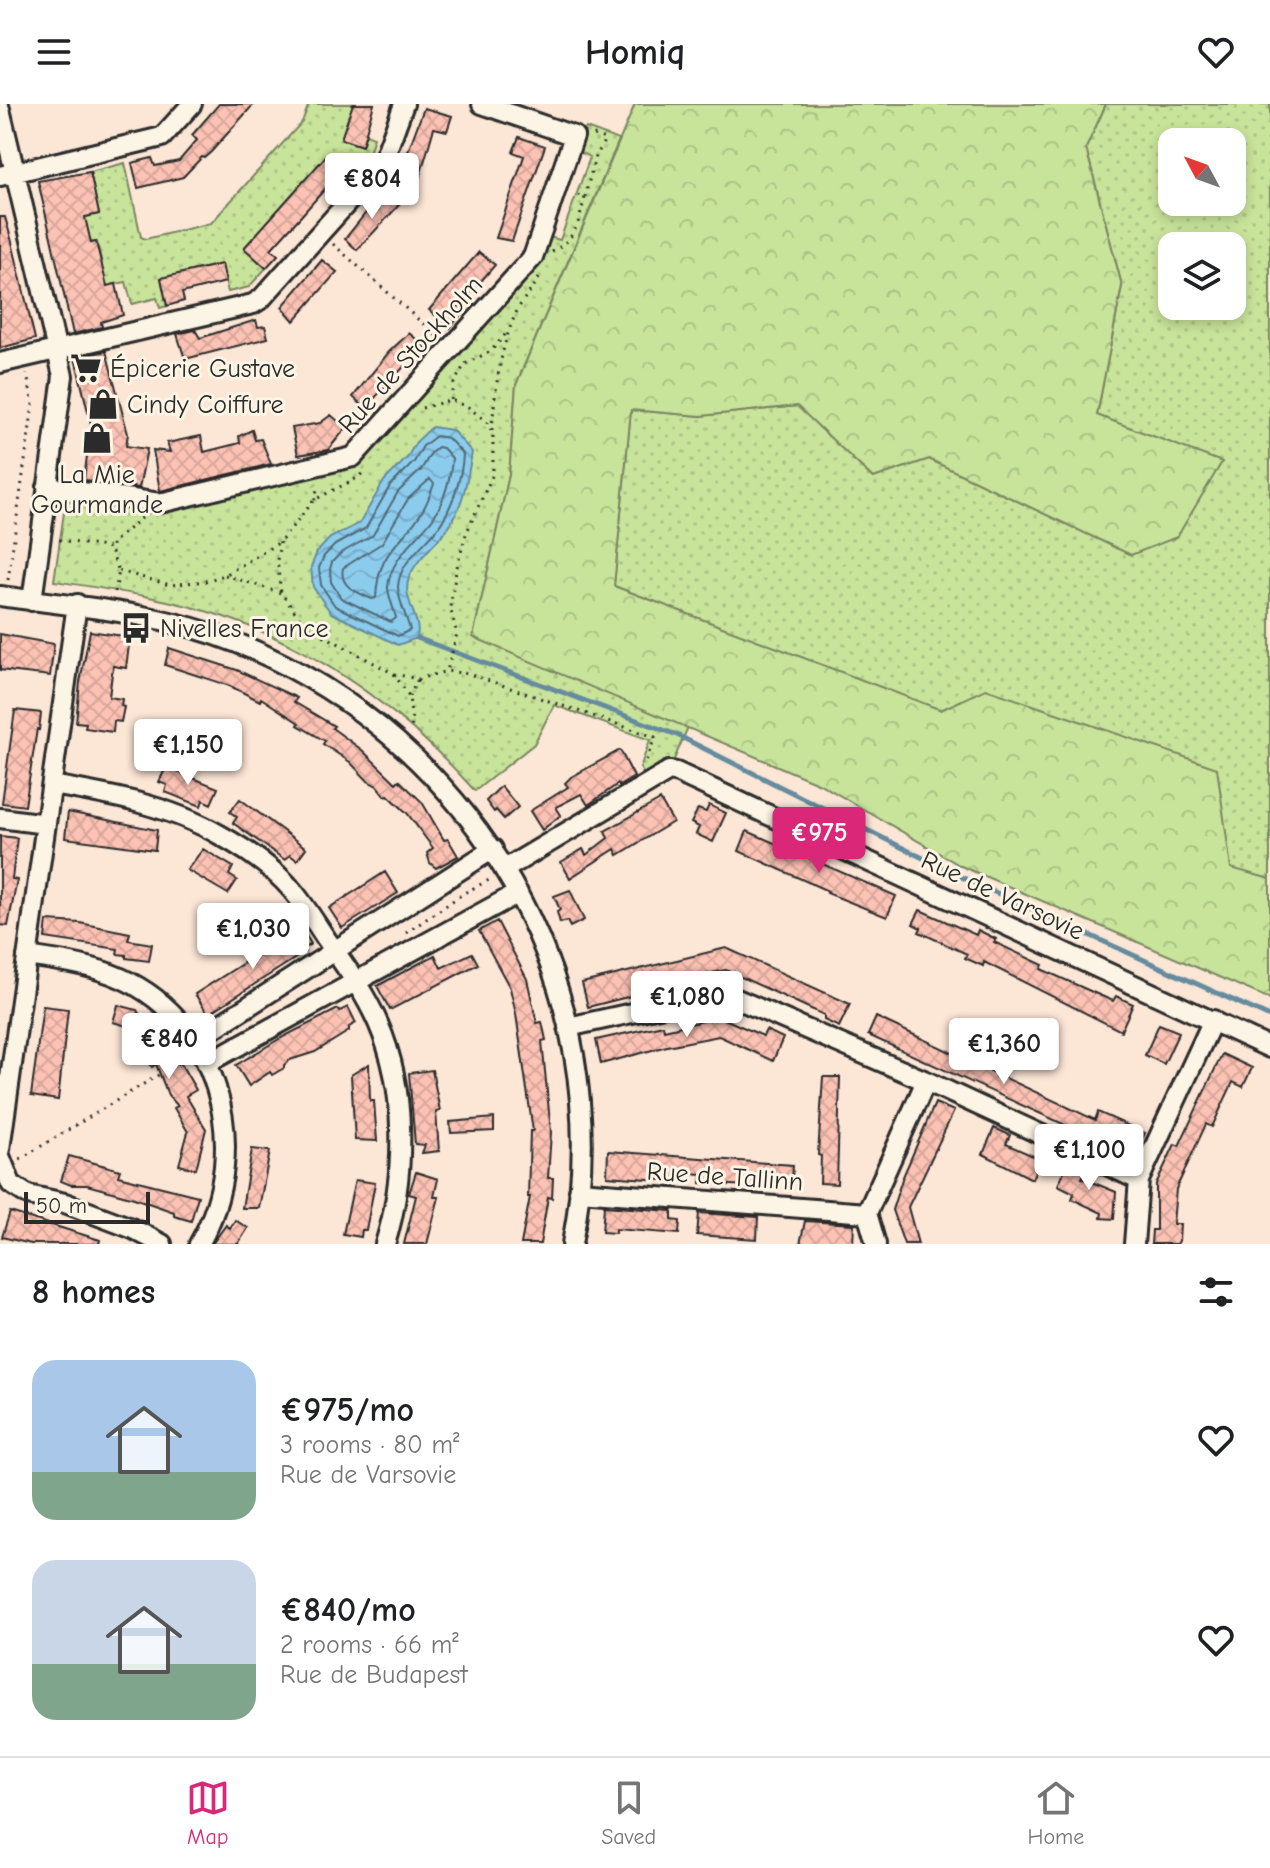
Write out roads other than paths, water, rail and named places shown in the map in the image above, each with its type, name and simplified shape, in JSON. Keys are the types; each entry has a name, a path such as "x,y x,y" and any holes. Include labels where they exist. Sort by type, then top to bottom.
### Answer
{"street":[{"path":"8,174 162,137 192,104"},
{"path":"0,363 253,304 261,299 382,164 404,104"},
{"name":"Rue de Stockholm","path":"47,487 160,503 353,457 533,257 536,249 574,136 482,104"},
{"path":"0,109 8,174 63,376 32,601"},
{"path":"3,596 114,610 189,627 277,660 357,707 406,747 458,802 493,849 518,893 539,938 568,1027 579,1093 579,1191 572,1244"},
{"path":"0,1149 77,604"},
{"name":"Rue de Varsovie","path":"505,869 669,771 676,772 1270,1048"},
{"path":"52,785 159,807 221,835 292,889 356,982 378,1024 393,1074 399,1178 393,1220 385,1244"},
{"path":"0,818 46,824"},
{"path":"194,1041 493,849"},
{"path":"207,1063 518,893"},
{"path":"27,956 77,964 112,974 148,994 176,1017 194,1041 207,1063 223,1106 227,1158 213,1214 199,1244"},
{"path":"568,1027 723,993 926,1081 1139,1180"},
{"path":"0,1010 20,1013"},
{"path":"1134,1244 1139,1180 1213,1020"},
{"path":"876,1244 867,1213 926,1081"},
{"path":"0,1156 5,1190 65,1203 162,1244"},
{"name":"Rue de Tallinn","path":"579,1191 867,1213"}],"water":[{"path":"432,427 452,430 472,452 467,482 457,512 409,578 407,586 417,623 417,638 398,645 331,613 313,587 311,567 317,552 330,538 360,523 384,481"}],"waterway":[{"path":"417,638 677,735 957,875 1270,1017"}],"place":[{"name":"Épicerie Gustave","path":"86,368"},
{"name":"Cindy Coiffure","path":"103,404"},
{"name":"La Mie Gourmande","path":"97,438"},
{"name":"Nivelles France","path":"136,628"}]}
